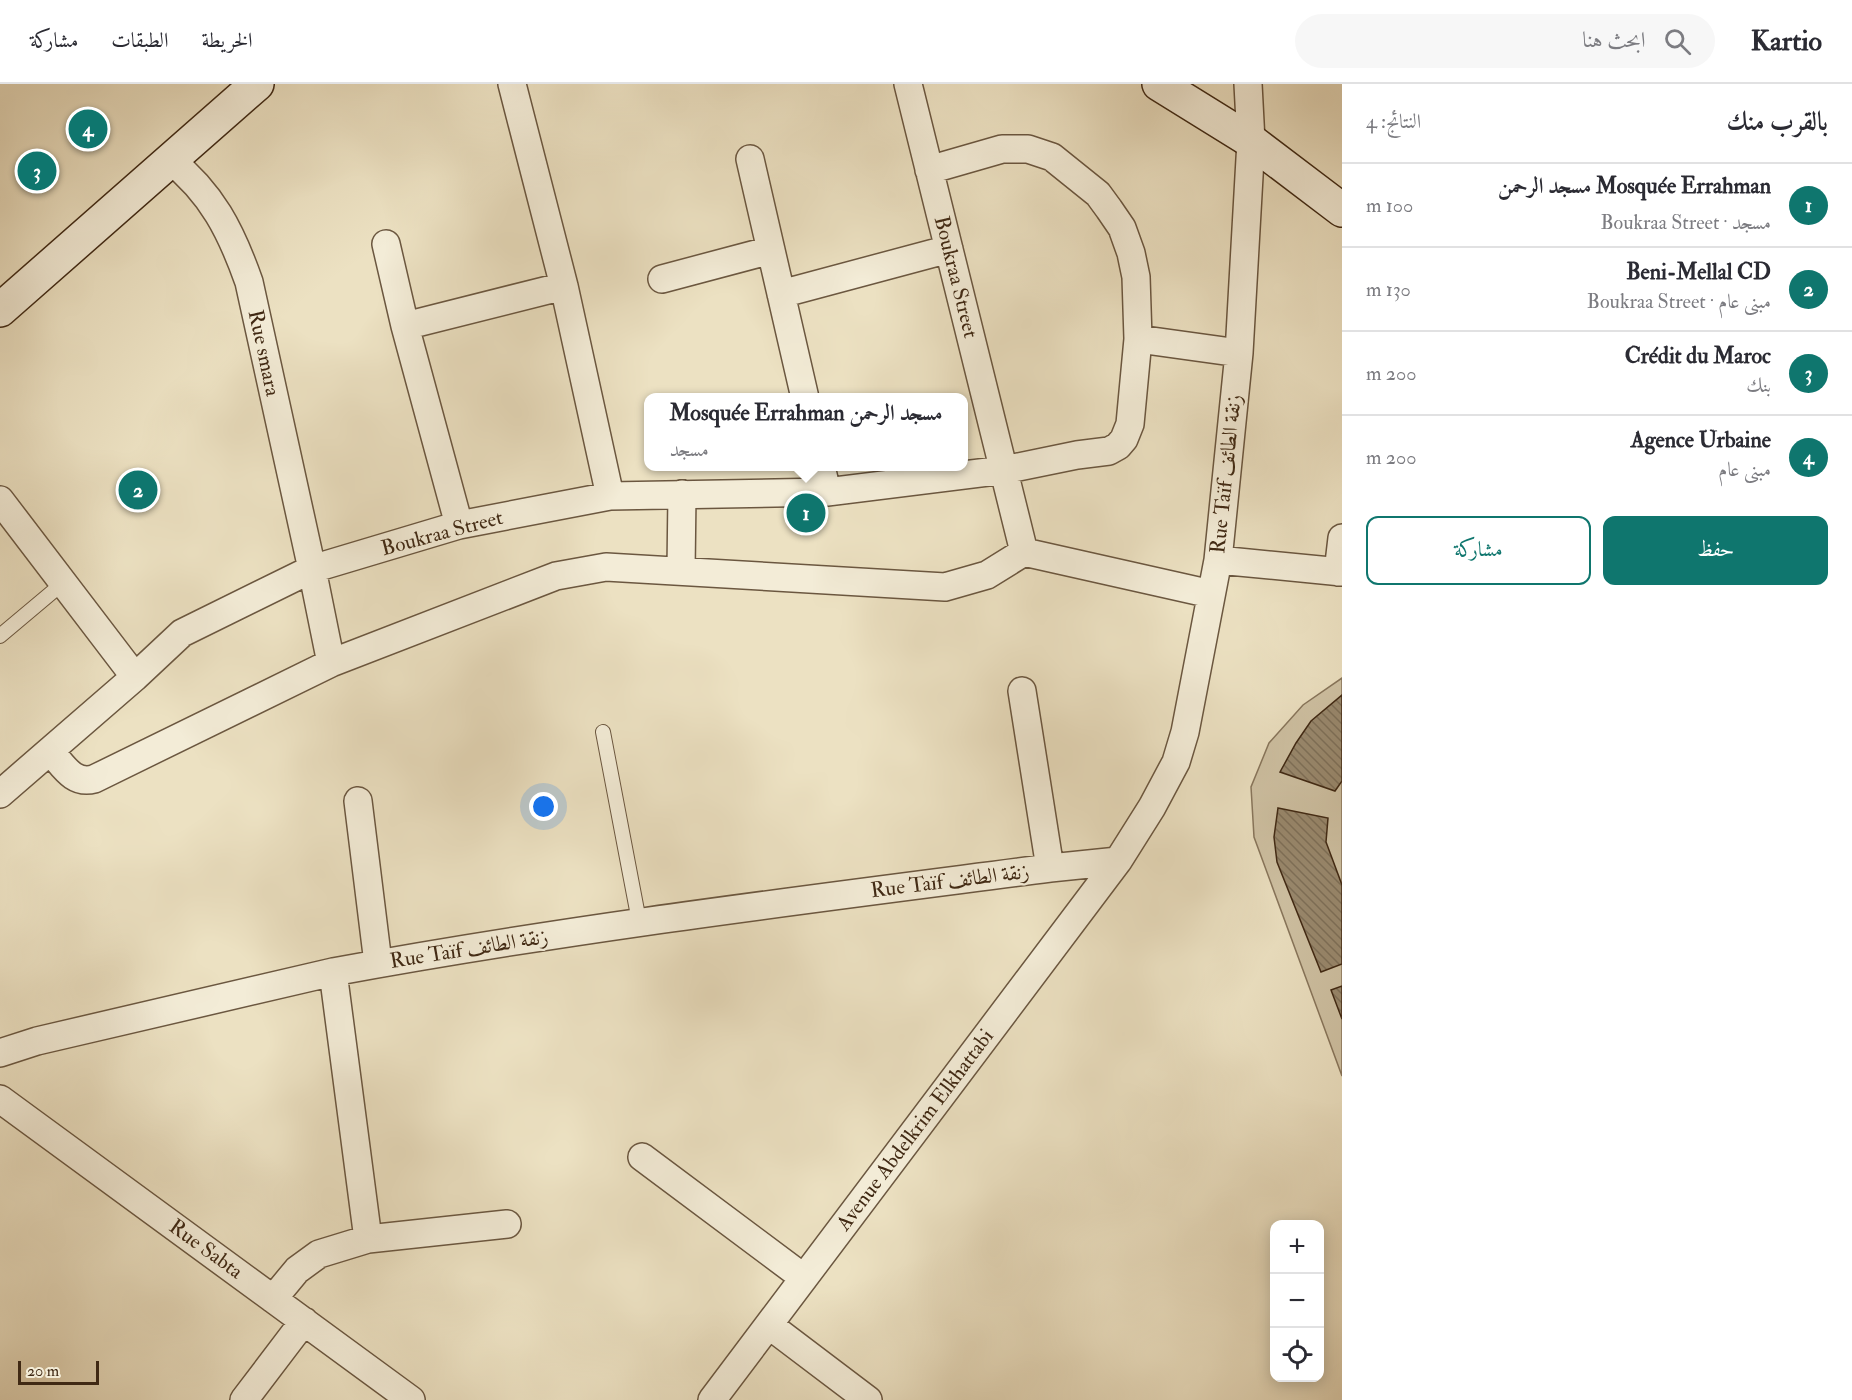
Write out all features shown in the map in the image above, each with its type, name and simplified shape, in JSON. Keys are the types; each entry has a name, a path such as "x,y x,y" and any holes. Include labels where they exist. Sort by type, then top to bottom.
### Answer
{"main road":[{"path":"0,310 258,84"},
{"path":"1159,84 1251,141 1342,210"}],"street":[{"path":"512,84 564,286 610,496"},
{"name":"Boukraa Street","path":"908,84 1024,552"},
{"name":"Rue Taïf زنقة الطائف","path":"0,1053 37,1041 378,963 639,921 1118,861 1152,807 1176,762 1185,732 1218,560 1239,353 1251,141 1248,84"},
{"path":"929,170 1002,149 1028,149 1052,157 1098,194 1122,228 1131,253 1136,277 1138,339 1130,424 1124,439 1109,451 1077,454 1004,470"},
{"name":"Rue smara","path":"170,159 206,194 227,228 249,282 331,663"},
{"path":"750,159 804,393"},
{"path":"386,244 405,326 459,525"},
{"path":"781,294 949,249"},
{"path":"662,279 771,250"},
{"path":"405,326 564,286"},
{"path":"1138,339 1239,353"},
{"name":"Boukraa Street","path":"0,794 135,677 182,633 312,569 459,525 610,496 682,494 824,479 1004,470"},
{"path":"681,571 682,494"},
{"path":"0,500 135,677"},
{"path":"1218,560 1340,572 1342,538"},
{"path":"50,751 77,779 85,781 94,779 331,663 556,576 606,567 945,586 987,575 1024,552 1211,594"},
{"path":"1022,691 1050,868"},
{"path":"358,801 378,963"},
{"name":"Avenue Abdelkrim Elkhattabi","path":"712,1400 1118,861"},
{"path":"333,972 368,1239"},
{"name":"Rue Sabta","path":"0,1099 411,1400"},
{"path":"642,1157 804,1278"},
{"path":"273,1299 297,1270 319,1254 368,1239 507,1224"},
{"path":"244,1400 304,1322"},
{"path":"769,1325 868,1400"}],"lane":[{"path":"0,636 63,583"},
{"path":"603,732 639,921"}],"shaded area":[{"path":"1342,678 1342,1076 1254,837 1251,787 1269,743 1303,705"}],"building":[{"path":"1342,695 1342,781 1335,791 1280,772 1311,721"},
{"path":"1278,808 1328,818 1326,842 1342,885 1342,964 1321,972 1277,862 1274,837"},
{"path":"1342,986 1342,1019 1331,990"}],"place":[{"name":"Agence Urbaine","path":"88,129"},
{"name":"Crédit du Maroc","path":"37,171"},
{"name":"Beni-Mellal CD","path":"138,490"},
{"name":"Mosquée Errahman مسجد الرحمن","path":"806,513"}]}
